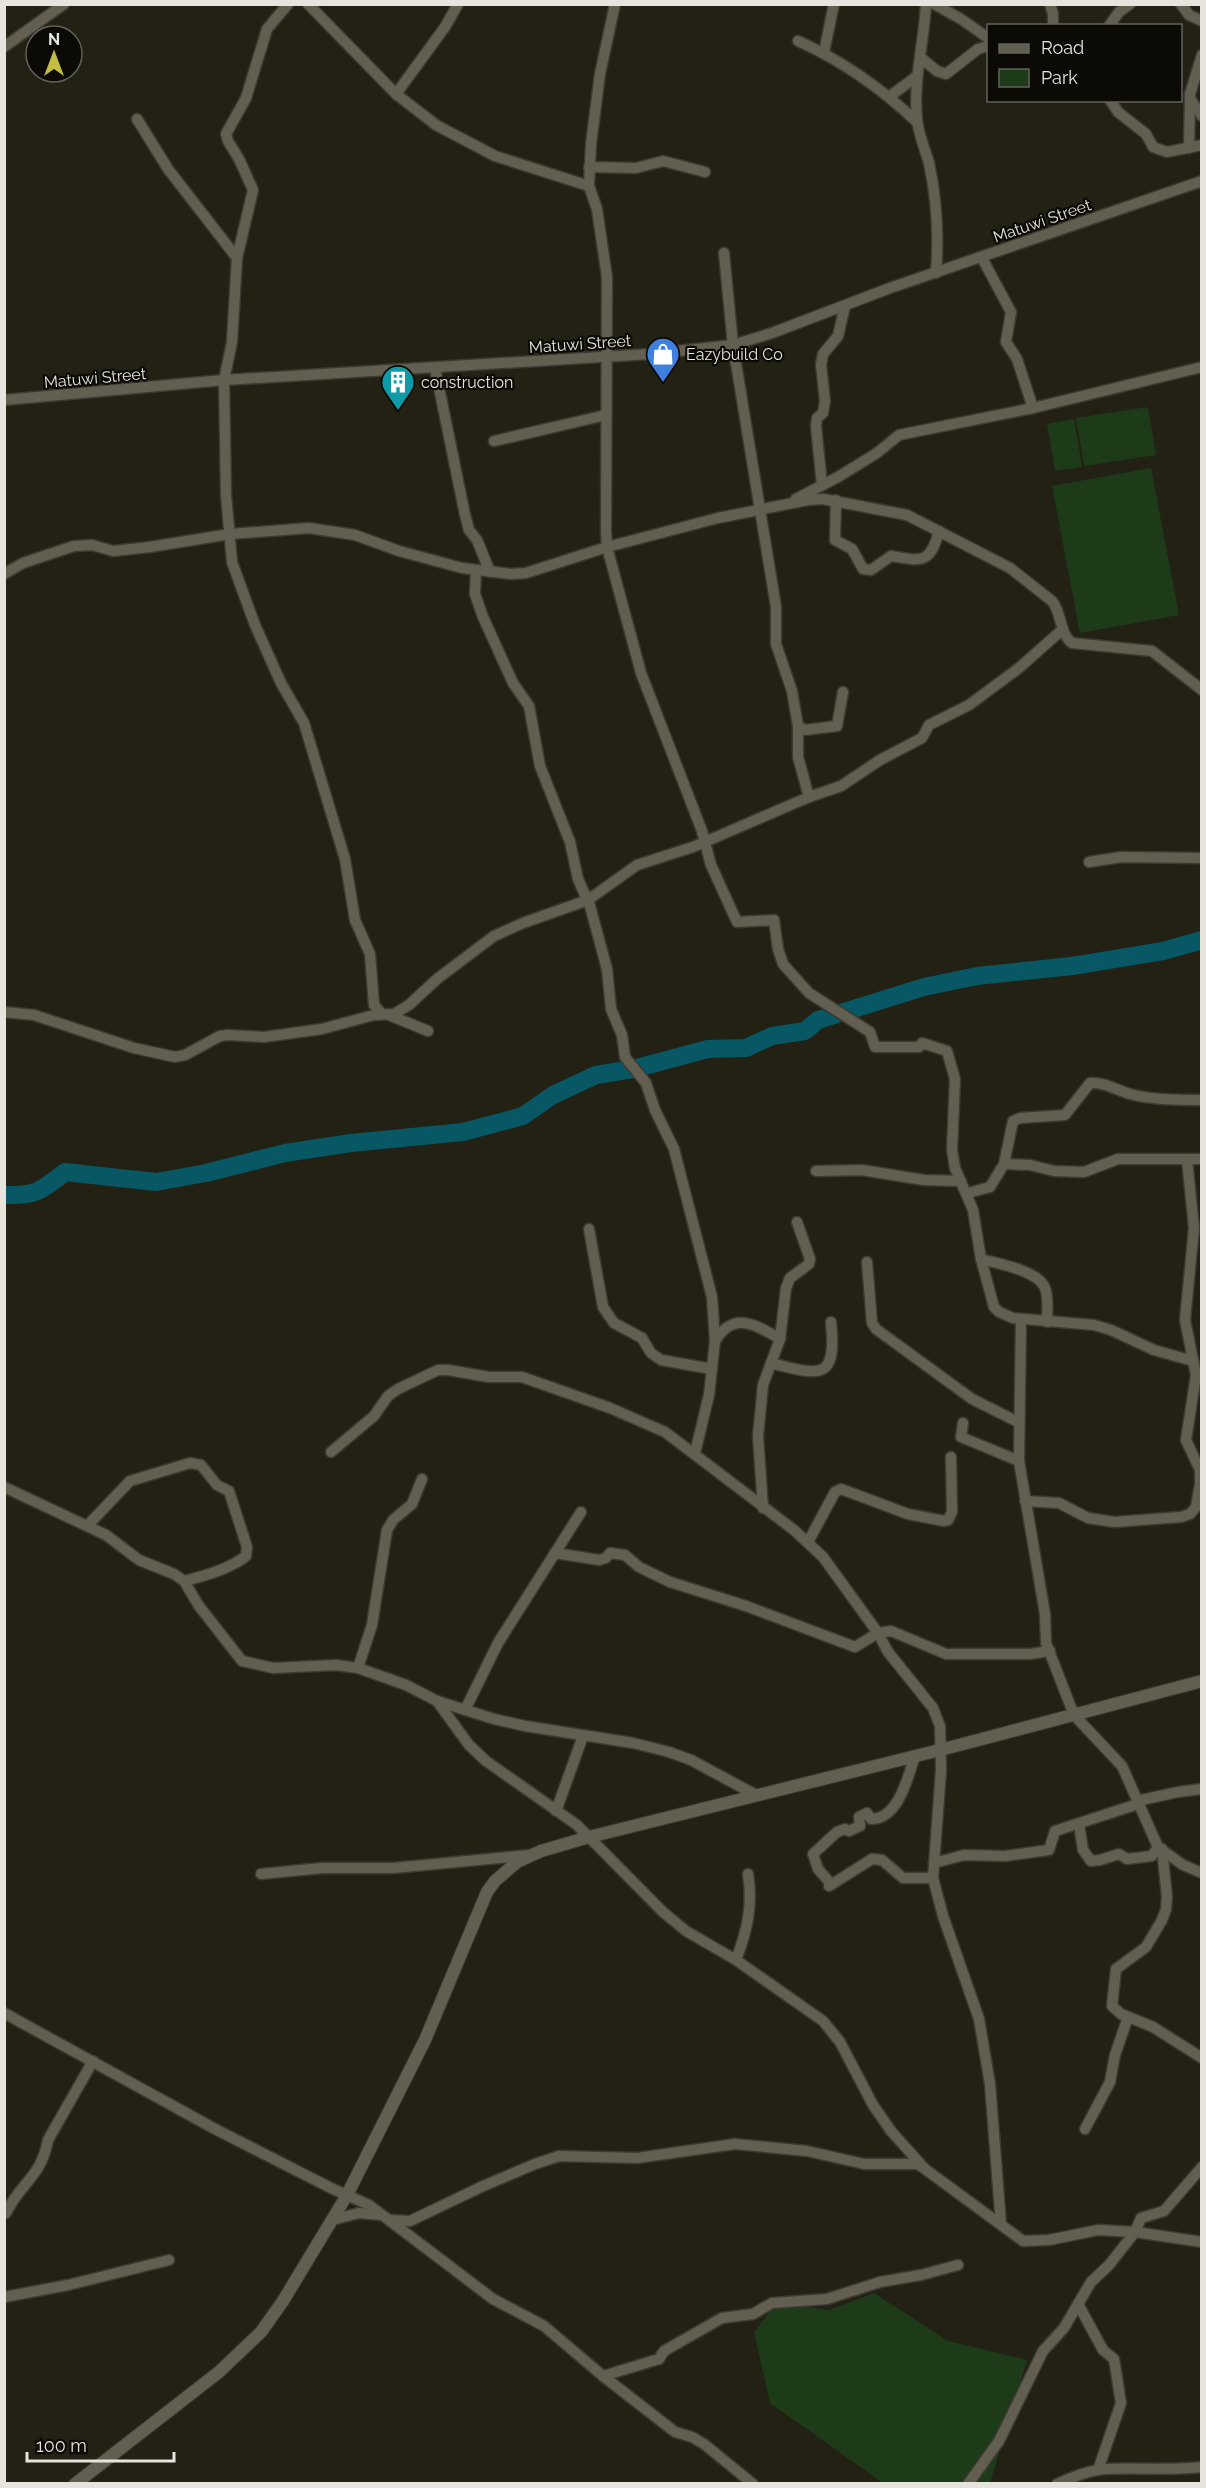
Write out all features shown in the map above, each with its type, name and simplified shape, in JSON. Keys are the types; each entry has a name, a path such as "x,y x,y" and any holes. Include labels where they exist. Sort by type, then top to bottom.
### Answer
{"street":[{"path":"4,47 64,4"},
{"path":"288,4 267,29 243,106 226,134 253,190 237,258 232,342 224,380 225,484 232,562 255,625 281,682 304,723 345,859 355,920 370,954 374,1005 384,1014 428,1031"},
{"path":"308,4 396,94 436,125 495,156 589,186"},
{"path":"396,94 458,4"},
{"path":"615,4 600,74 589,186 597,209 607,277 606,532 641,673 715,874 737,922 774,920 778,949 783,964 809,993 870,1032 875,1047 919,1047 922,1043 947,1052 955,1079 952,1150 955,1168 968,1193 981,1259 994,1307 1005,1315 1021,1319 1094,1325 1111,1330 1154,1350 1193,1361"},
{"path":"824,52 834,4"},
{"path":"926,4 917,76 917,122 929,164 937,207 936,273"},
{"path":"934,4 961,18 987,37"},
{"path":"1050,4 1053,24"},
{"path":"1110,24 1119,12 1130,4"},
{"path":"1181,4 1189,15 1202,21"},
{"path":"798,41 824,52 889,97 917,122"},
{"path":"921,58 937,71 945,74 978,50 987,46"},
{"path":"1189,148 1190,94 1202,55"},
{"path":"889,97 917,76"},
{"path":"1190,94 1192,104 1202,116"},
{"path":"1111,102 1118,112 1146,134 1153,147 1167,152 1202,145"},
{"path":"137,119 168,169 237,258"},
{"path":"590,167 636,168 663,161 705,172"},
{"name":"Matuwi Street","path":"4,400 224,380 606,357 733,345 1202,181"},
{"path":"724,253 733,345 776,606 776,644 792,691 798,726 798,757 809,797"},
{"path":"982,258 1011,312 1006,342 1017,359 1033,408"},
{"path":"822,485 816,426 817,418 823,413 825,401 821,365 824,354 838,336 845,306"},
{"path":"785,504 877,453 899,435 1033,408 1202,367"},
{"path":"435,368 469,531 477,540 490,572"},
{"path":"494,441 606,415"},
{"path":"4,574 22,562 74,546 92,545 113,550 150,548 230,534 321,529 355,535 418,556 476,570 526,573 608,547 760,508 808,500 836,500 898,512 1001,562 1057,607 1068,640 1076,645 1152,651 1202,690"},
{"path":"836,500 835,540 852,549 863,569 871,570 891,556 914,561 925,558 933,549 939,531"},
{"path":"476,570 475,594 495,648 513,684 529,706 540,766 563,822 578,879 588,900 607,969 611,1009 622,1035 625,1057 646,1083 655,1110 674,1149 712,1297 715,1341 712,1370 694,1453"},
{"path":"4,1012 34,1016 134,1048 175,1057 185,1055 220,1036 264,1037 322,1029 384,1014 394,1014 404,1009 437,979 494,936 588,900 638,865 705,842 809,797 836,788 880,760 922,738 929,725 969,705 1019,668 1063,629"},
{"path":"798,726 805,730 837,726 843,692"},
{"path":"1089,862 1121,857 1202,858"},
{"path":"968,1193 990,1187 1004,1164 1013,1121 1020,1118 1065,1115 1089,1083 1104,1084 1129,1094 1165,1100 1202,1100"},
{"path":"1004,1164 1030,1165 1054,1171 1084,1172 1118,1159 1202,1159"},
{"path":"1025,1501 1059,1503 1088,1518 1114,1522 1181,1517 1190,1514 1196,1507 1199,1497 1199,1460 1189,1449 1186,1440 1195,1391 1193,1361 1185,1320 1194,1228 1187,1160"},
{"path":"816,1171 862,1170 924,1180 961,1181"},
{"path":"763,1508 758,1450 763,1385 780,1338 786,1288 790,1278 809,1264 810,1259 797,1222"},
{"path":"589,1230 603,1307 614,1323 642,1338 651,1353 661,1360 712,1370"},
{"path":"981,1259 1026,1272 1043,1284 1046,1290 1047,1322"},
{"path":"867,1262 872,1323 876,1329 972,1399 1018,1422"},
{"path":"1021,1319 1019,1461 1045,1614 1046,1643 1074,1715 1122,1766 1160,1848 1167,1897 1162,1920 1146,1947 1120,1964 1114,1976 1112,2006 1128,2017 1153,2027 1202,2058"},
{"path":"715,1341 728,1326 746,1322 780,1338"},
{"path":"771,1363 802,1371 821,1371 833,1357 831,1322"},
{"path":"331,1452 374,1416 388,1396 442,1369 489,1377 522,1377 610,1408 658,1429 694,1453 808,1542 823,1557 878,1633 888,1652 933,1708 940,1726 933,1878 943,1916 979,2019 990,2084 1001,2224"},
{"path":"963,1424 961,1437 1019,1461"},
{"path":"808,1542 835,1492 841,1489 908,1514 948,1520 952,1512 951,1457"},
{"path":"87,1526 130,1481 190,1462 201,1466 217,1485 229,1491 247,1547 246,1556 203,1576 184,1581"},
{"path":"358,1668 372,1625 387,1530 393,1520 412,1504 422,1479"},
{"path":"4,1488 106,1535 139,1560 174,1574 184,1581 199,1606 242,1661 273,1668 336,1665 358,1668 406,1685 437,1701 465,1710 525,1726 669,1752 691,1760 756,1795"},
{"path":"465,1710 498,1643 581,1512"},
{"path":"555,1553 603,1560 610,1553 618,1553 639,1567 670,1582 746,1606 849,1646 855,1647 878,1633 891,1631 946,1654 1050,1652"},
{"path":"261,1874 322,1868 393,1868 530,1855 589,1837 940,1750 1202,1681"},
{"path":"437,1701 469,1745 486,1761 577,1825 663,1912 686,1931 736,1960 823,2020 840,2042 873,2105 891,2131 926,2169"},
{"path":"556,1811 583,1736"},
{"path":"915,1756 900,1798 894,1805 876,1819 871,1819 867,1813 859,1817 860,1826 849,1831 845,1828 837,1832 813,1854 818,1869 830,1885 872,1859 882,1860 903,1878 933,1878"},
{"path":"934,1863 964,1855 1005,1856 1049,1850 1055,1831 1138,1803 1178,1792 1202,1789"},
{"path":"1079,1824 1083,1850 1091,1861 1119,1854 1127,1859 1152,1856 1160,1848"},
{"path":"1160,1848 1183,1865 1202,1873"},
{"path":"75,2484 249,2346 283,2301 347,2195 425,2040 480,1906 495,1881 505,1871 530,1855"},
{"path":"736,1960 747,1932 749,1920 752,1895 748,1874"},
{"path":"4,2013 215,2129 369,2205 493,2299 544,2326 675,2432 692,2437 704,2444 753,2484"},
{"path":"1085,2129 1110,2082 1115,2055 1128,2017"},
{"path":"6,2213 15,2198 36,2174 48,2140 93,2061"},
{"path":"332,2220 359,2213 371,2213 386,2218 410,2221 481,2187 559,2156 637,2158 735,2144 807,2151 864,2164 917,2164 1023,2241 1049,2240 1098,2230 1135,2232 1202,2242"},
{"path":"968,2484 999,2441 1035,2363 1064,2328 1091,2282 1109,2265 1135,2232 1141,2218 1164,2211 1202,2167"},
{"path":"4,2297 68,2285 169,2260"},
{"path":"603,2376 659,2359 664,2351 722,2318 753,2314 777,2302 827,2299 880,2282 921,2275 958,2265"},
{"path":"1078,2304 1103,2350 1114,2359 1121,2403 1090,2484"},
{"path":"1057,2484 1096,2471 1202,2467"}],"green space":[{"path":"1148,407 1156,455 1084,466 1076,418"},
{"path":"1074,419 1082,467 1055,471 1047,424"},
{"path":"1151,468 1179,615 1080,633 1052,486"},
{"path":"874,2293 948,2341 1027,2360 990,2483 883,2483 770,2403 754,2332 777,2302 829,2310"}],"waterway":[{"path":"4,1195 38,1191 65,1172 156,1182 206,1173 285,1153 351,1143 463,1132 523,1116 553,1095 596,1075 633,1069 708,1049 746,1048 772,1036 805,1031 818,1020 924,987 977,976 1072,966 1163,951 1202,940"}],"place":[{"name":"Eazybuild Co","path":"663,383"},
{"name":"construction","path":"398,411"}]}
